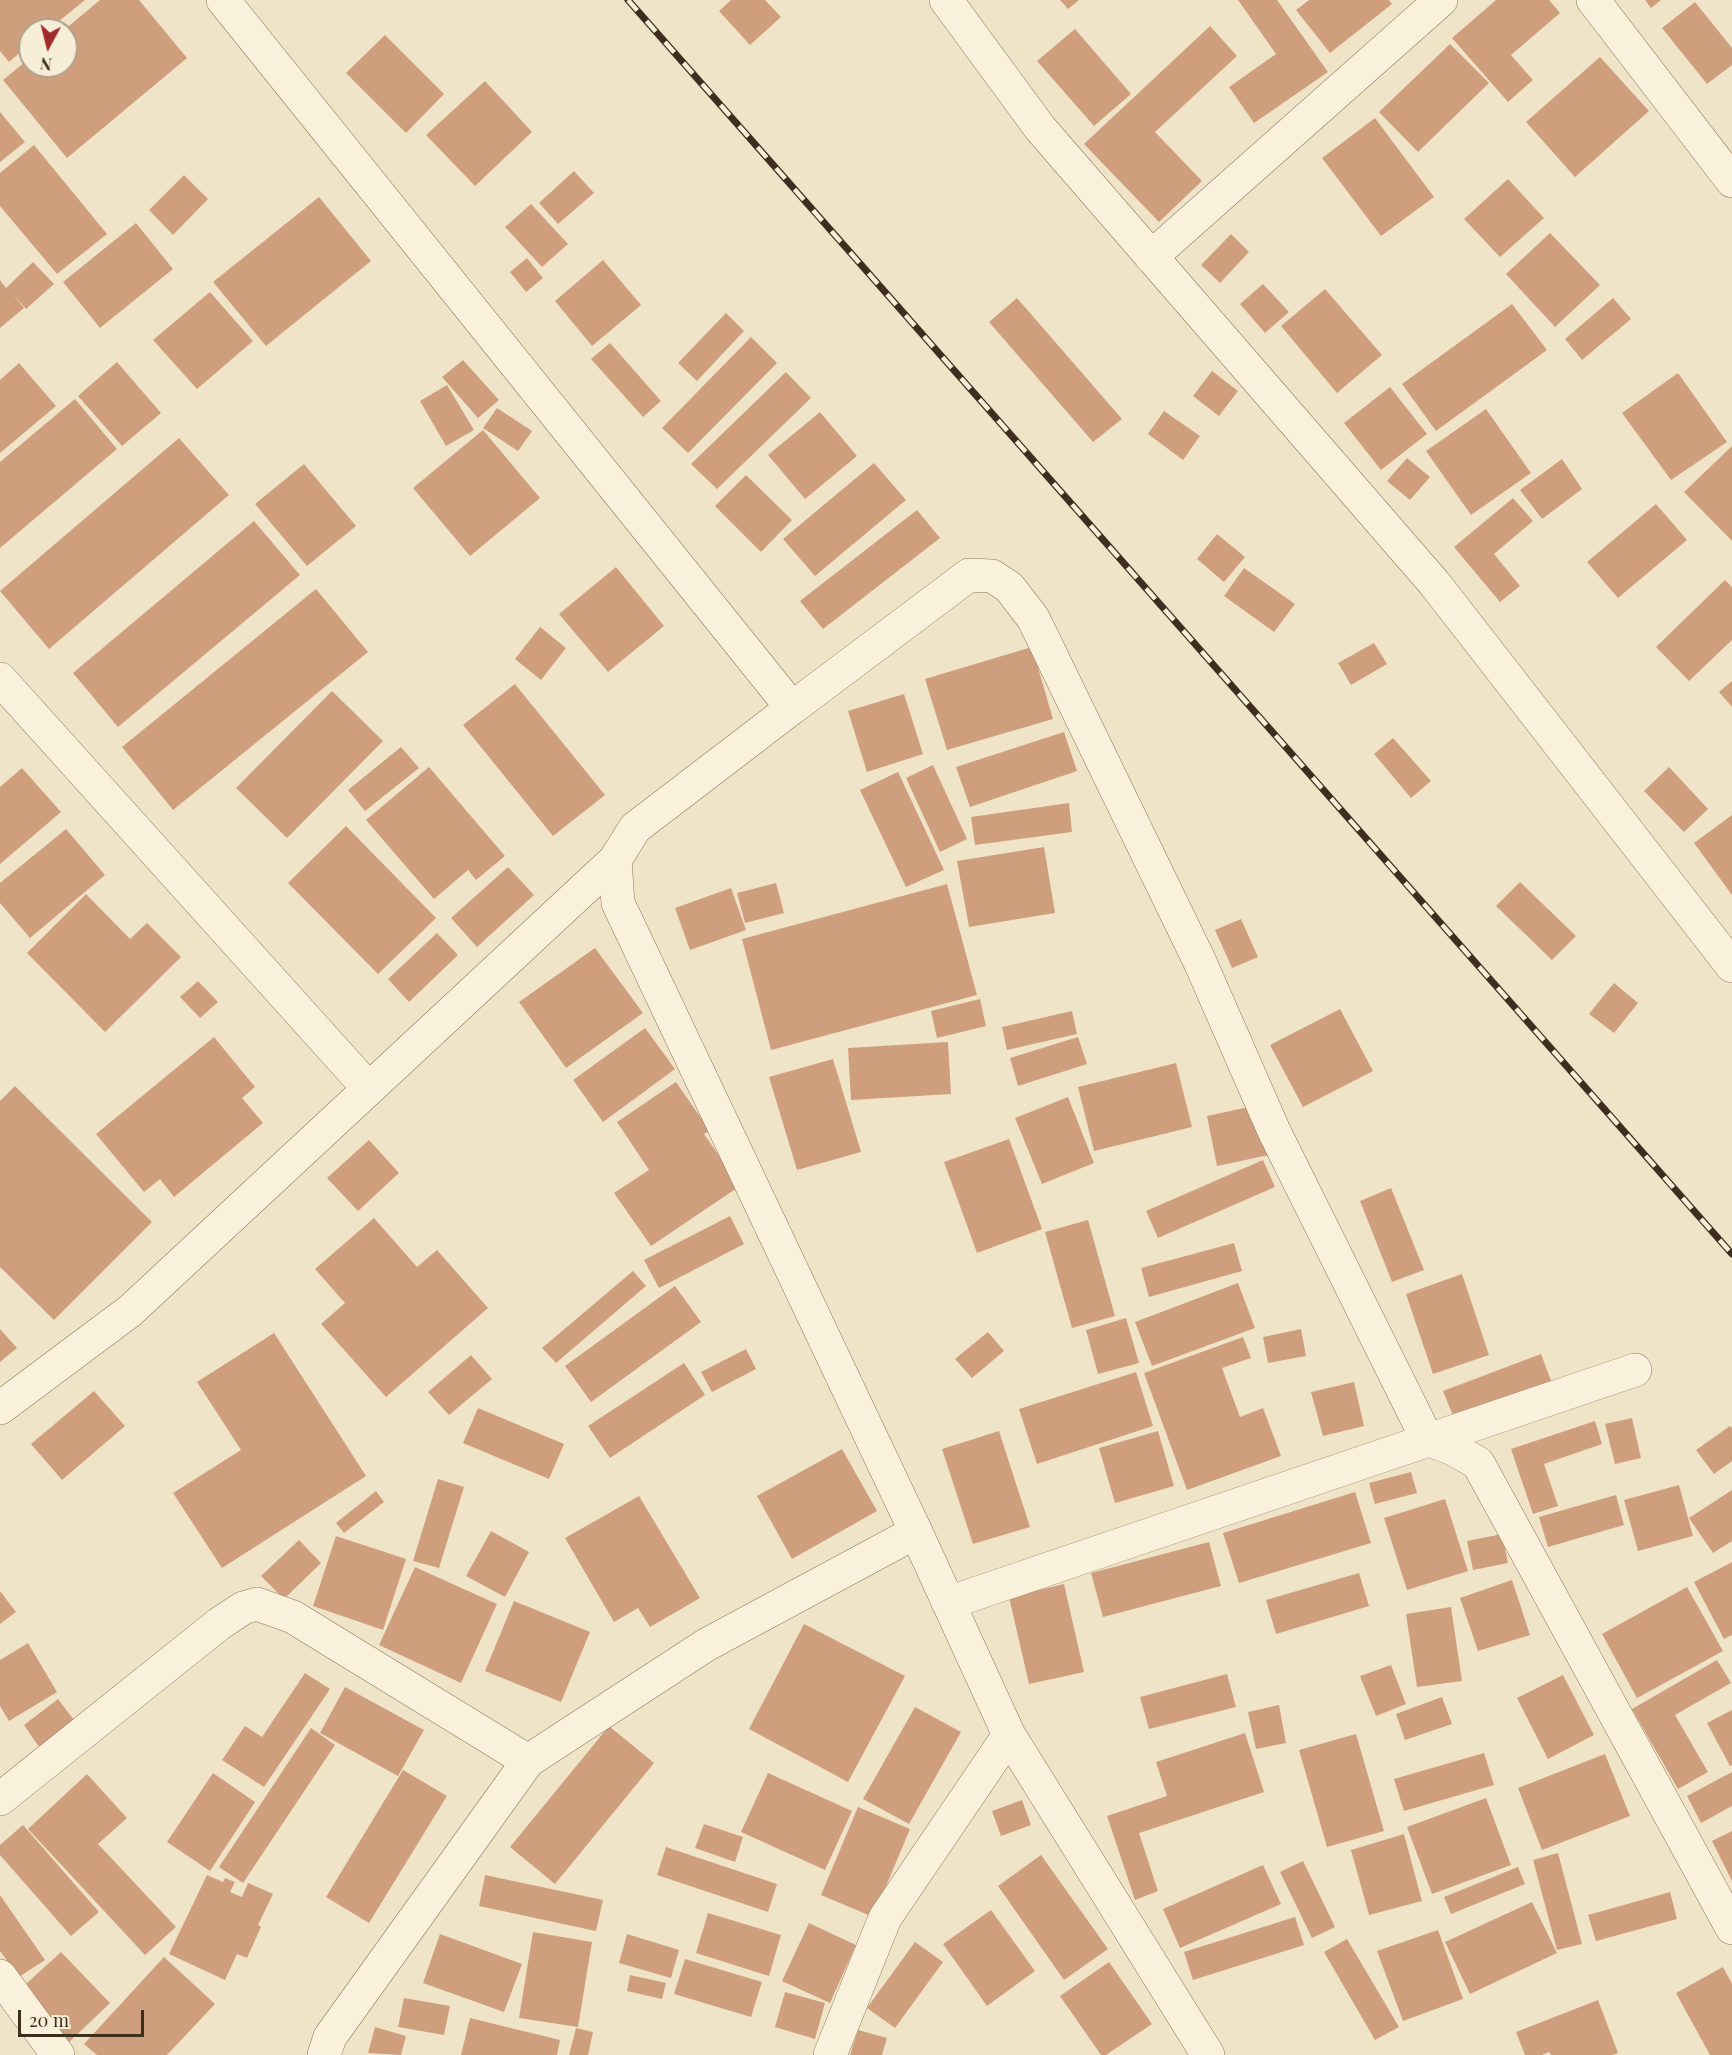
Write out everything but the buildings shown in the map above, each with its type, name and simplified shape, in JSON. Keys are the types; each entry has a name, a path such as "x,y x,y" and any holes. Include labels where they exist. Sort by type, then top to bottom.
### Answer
{"street":[{"path":"223,0 792,708"},
{"path":"946,0 1040,128 1435,584 1732,966"},
{"path":"1151,257 1441,0"},
{"path":"1593,0 1732,181"},
{"path":"0,1408 130,1311 615,860 635,828 969,575 992,576 1009,587 1033,618 1200,962 1274,1131 1428,1439 1453,1449 1478,1463 1732,1928"},
{"path":"0,679 369,1089"},
{"path":"615,860 618,903 916,1532 1009,1735 1208,2055"},
{"path":"948,1602 1635,1370"},
{"path":"324,2055 330,2037 528,1761 706,1645 916,1532"},
{"path":"0,1799 219,1624 243,1608 257,1604 293,1617 528,1761"},
{"path":"830,2055 885,1918 1009,1735"},
{"path":"0,1976 58,2055"}],"railway":[{"path":"628,0 1732,1254"}]}
